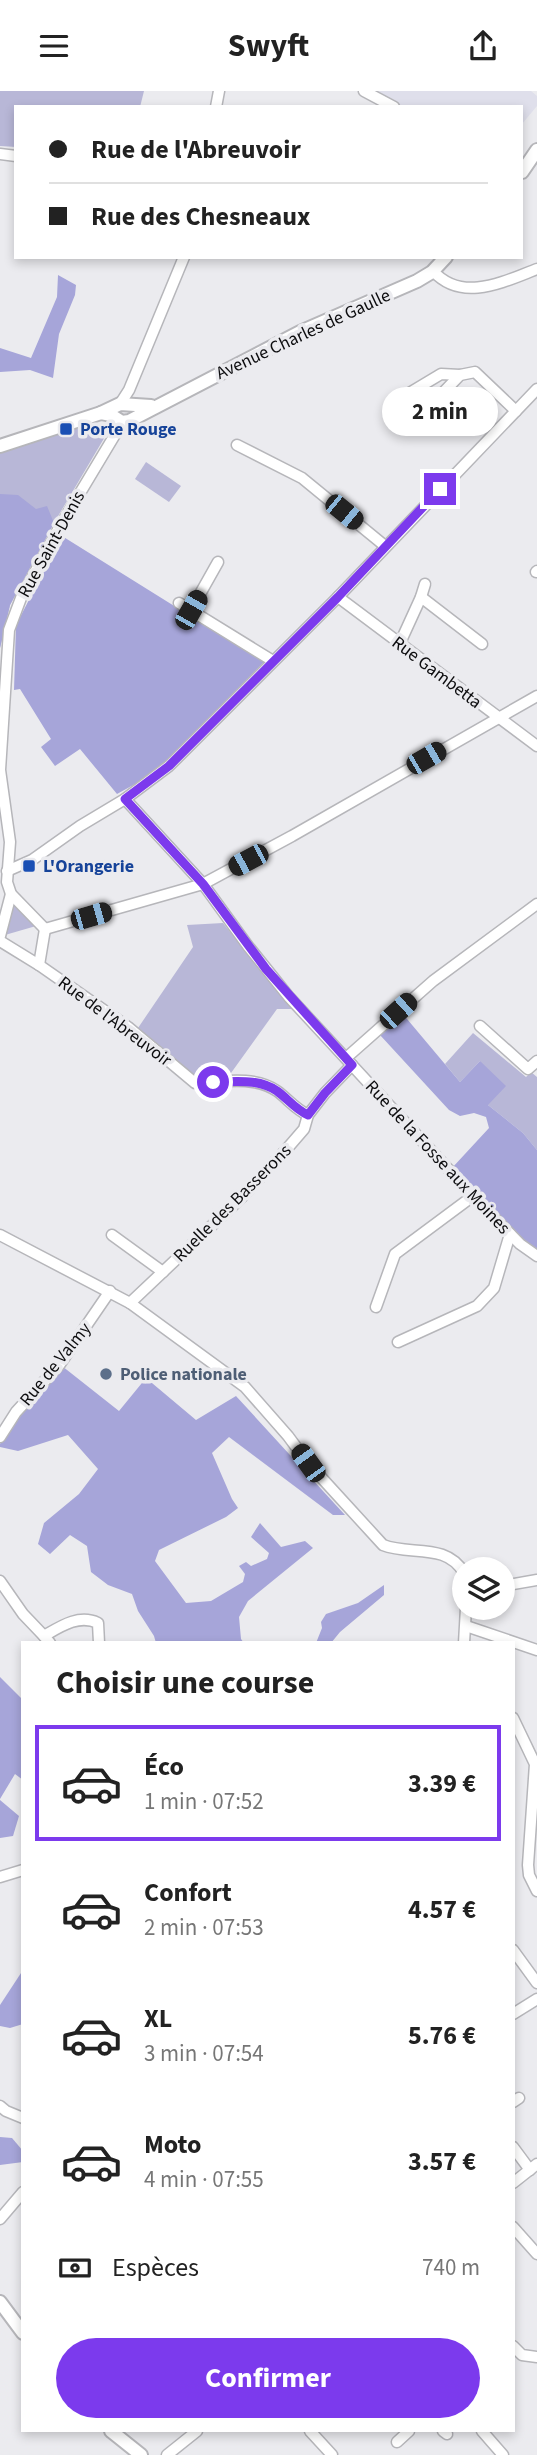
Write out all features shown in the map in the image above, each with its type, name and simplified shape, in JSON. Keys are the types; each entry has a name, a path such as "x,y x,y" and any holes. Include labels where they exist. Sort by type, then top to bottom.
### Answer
{"main road":[{"path":"523,159 537,144"},
{"path":"523,171 537,150"},
{"name":"Avenue Charles de Gaulle","path":"123,412 155,406 300,332 408,285 432,271 444,259"},
{"path":"0,446 101,413 123,412"},
{"path":"1,2304 21,2330"},
{"path":"110,2432 129,2455"},
{"path":"110,2432 141,2455"}],"street":[{"path":"364,91 390,105"},
{"name":"Rue Saint-Denis","path":"11,894 4,870 10,842 0,770 7,644 12,619 59,528 116,433 129,390 183,259"},
{"path":"432,271 451,286 478,288 537,269"},
{"path":"401,398 441,374 460,375 475,372 516,411"},
{"path":"397,419 406,427 411,426 460,375"},
{"path":"4,870 32,860 80,826 125,799 169,766 338,597 537,389"},
{"path":"237,445 302,478 385,546"},
{"path":"191,610 218,562"},
{"path":"400,643 425,583"},
{"name":"Rue Gambetta","path":"338,597 537,746"},
{"path":"421,597 482,644"},
{"path":"179,603 273,661"},
{"path":"46,929 203,884 537,696"},
{"name":"Rue de la Fosse aux Moines","path":"125,799 203,884 274,978 472,1196 510,1234 537,1256"},
{"path":"11,894 46,929"},
{"path":"0,939 11,894"},
{"name":"Ruelle des Basserons","path":"130,1303 240,1199 285,1151 304,1129 308,1115 349,1061 433,981 537,904"},
{"path":"39,965 46,929"},
{"name":"Rue de l'Abreuvoir","path":"0,939 128,1027 195,1083 259,1082 277,1091 298,1110 308,1115"},
{"path":"480,1025 528,1069 537,1061"},
{"path":"376,1307 395,1254 472,1196"},
{"path":"398,1342 477,1306 494,1288 510,1234"},
{"path":"0,1235 130,1303 245,1387 308,1463 383,1545 395,1549 435,1552 452,1560"},
{"path":"112,1235 163,1272"},
{"name":"Rue de Valmy","path":"0,1437 16,1412 60,1364 110,1291"},
{"path":"515,1584 537,1580"},
{"path":"0,1581 23,1614 47,1640 72,1621 88,1618 98,1623 99,1641"},
{"path":"464,1641 466,1620"},
{"path":"466,1626 493,1639"},
{"path":"515,1644 537,1650"},
{"path":"515,1722 536,1764 528,1865 529,1875 537,1891"},
{"path":"0,1877 21,1871"},
{"path":"515,1953 537,1983"},
{"path":"515,2013 537,1999"},
{"path":"0,2106 21,2117"},
{"path":"515,2149 533,2167 515,2181"},
{"path":"0,2218 21,2194"},
{"path":"515,2229 537,2255"},
{"path":"515,2348 522,2355 537,2357"},
{"path":"167,2455 196,2432"},
{"path":"311,2432 332,2455"},
{"path":"397,2442 408,2432"},
{"path":"483,2432 503,2455"}],"shaded area":[{"path":"0,91 144,91 140,105 14,105 14,147 0,146"},
{"path":"371,91 531,91 537,96 537,106 523,123 523,105 397,105"},
{"path":"58,275 76,285 75,295 59,334 53,378 30,370 0,372 0,348 31,358 57,297"},
{"path":"95,422 106,435 10,605 0,648 0,453"},
{"path":"146,462 181,486 169,502 135,479"},
{"path":"0,494 18,495 36,509 47,506 54,523 10,605 0,648"},
{"path":"62,536 264,662 164,764 146,778 117,794 80,749 55,766 41,747 51,739 20,689 14,690 16,625"},
{"path":"14,903 36,926 5,935"},
{"path":"223,923 292,1009 277,1009 226,1080 207,1069 197,1080 151,1043 138,1028 193,947 187,925"},
{"path":"402,1013 460,1082 480,1061 506,1086 488,1105 523,1133 537,1150 537,1249 523,1240 452,1168 489,1128 486,1117 474,1113 460,1116 449,1110 380,1035"},
{"path":"473,1033 526,1077 531,1072 537,1077 537,1150 523,1133 488,1105 480,1061 460,1082 445,1064"},
{"path":"62,1366 119,1411 146,1378 196,1420 236,1396 345,1515 333,1515 229,1437 212,1453 238,1508 226,1517 159,1550 155,1561 186,1603 211,1601 243,1582 245,1574 239,1566 246,1562 251,1566 267,1559 269,1553 251,1537 260,1523 281,1547 305,1541 313,1548 248,1601 239,1617 242,1641 155,1641 138,1611 132,1594 108,1585 91,1572 87,1546 70,1535 50,1554 38,1544 44,1523 79,1494 98,1469 68,1435 18,1451 0,1447 16,1419"},
{"path":"384,1585 384,1595 333,1641 317,1641 322,1628 321,1622 326,1614 358,1603"},
{"path":"0,1677 21,1698 21,1778 15,1774 0,1799"},
{"path":"0,1800 19,1816 13,1836 0,1838"},
{"path":"21,1973 21,2025 10,2028 0,2026 0,2005"},
{"path":"0,2137 12,2138 21,2149 21,2162 0,2165"}],"place":[{"name":"Porte Rouge","path":"66,429"},
{"name":"L'Orangerie","path":"29,866"},
{"name":"Police nationale","path":"106,1374"}],"route":[{"path":"213,1082 259,1082 277,1091 298,1110 308,1115 352,1065 289,997 203,884 125,799 169,766 338,597 440,489"}]}
